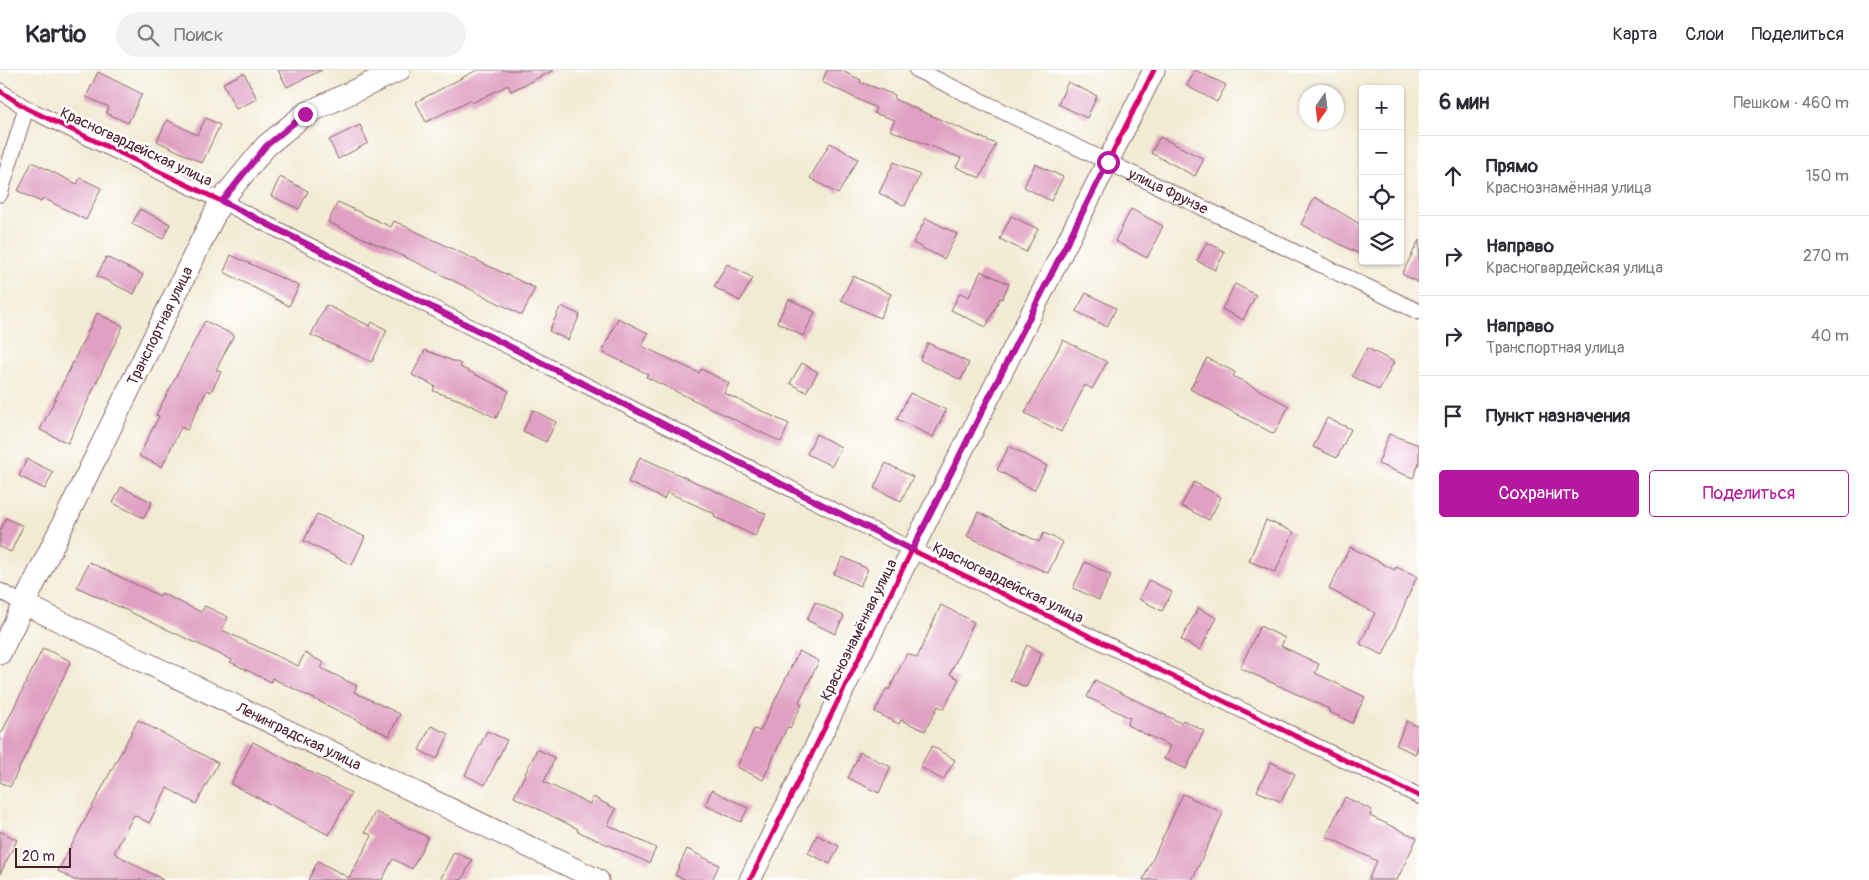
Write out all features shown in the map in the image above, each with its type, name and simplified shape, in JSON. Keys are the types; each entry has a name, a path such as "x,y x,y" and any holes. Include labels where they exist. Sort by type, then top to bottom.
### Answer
{"main road":[{"name":"Транспортная улица","path":"0,652 222,201 266,146 305,114 399,70"}],"street":[{"name":"улица Фрунзе","path":"917,70 1419,312"},
{"name":"Краснознамённая улица","path":"750,880 912,550 1154,70"},
{"name":"Красногвардейская улица","path":"0,91 26,108 222,201 912,550 1419,796"},
{"path":"0,194 26,108"},
{"name":"Ленинградская улица","path":"0,591 598,880"}],"building":[{"path":"278,70 322,70 287,87"},
{"path":"477,70 554,70 511,91 508,85 472,103 470,100 426,122 416,102"},
{"path":"827,70 840,70 861,80 860,82 895,95 894,99 996,144 980,178 956,167 961,158 890,130 895,120 874,113 876,108 822,82"},
{"path":"1195,70 1226,85 1217,102 1187,86"},
{"path":"98,72 142,94 128,123 106,113 109,107 86,97"},
{"path":"244,73 257,99 236,109 223,83"},
{"path":"1068,82 1097,96 1087,118 1058,104"},
{"path":"206,118 220,125 202,163 157,141 167,120 197,135"},
{"path":"360,125 368,143 338,159 329,140"},
{"path":"1160,137 1204,159 1195,176 1151,153"},
{"path":"830,143 858,159 838,194 810,178"},
{"path":"32,162 77,184 80,178 101,188 86,220 43,198 41,202 18,191"},
{"path":"894,162 920,175 905,206 879,193"},
{"path":"1035,164 1063,177 1051,201 1024,187"},
{"path":"280,177 308,191 299,209 271,196"},
{"path":"1315,197 1359,224 1359,254 1301,224"},
{"path":"338,202 391,227 394,221 535,288 522,315 420,264 328,222"},
{"path":"140,209 170,224 163,239 132,224"},
{"path":"1131,209 1163,226 1147,258 1115,241"},
{"path":"1011,216 1038,229 1026,252 1000,239"},
{"path":"926,218 957,234 944,259 913,243"},
{"path":"1419,240 1419,283 1402,274"},
{"path":"1207,242 1225,252 1215,270 1197,261"},
{"path":"231,255 299,286 289,306 224,272"},
{"path":"106,257 143,275 134,294 97,276"},
{"path":"727,264 753,278 740,301 714,287"},
{"path":"981,271 1009,284 986,327 951,310 960,293 969,297"},
{"path":"853,276 891,294 880,318 841,300"},
{"path":"1235,284 1256,295 1243,320 1222,309"},
{"path":"1086,293 1116,308 1107,327 1076,311"},
{"path":"789,299 815,312 803,336 777,322"},
{"path":"326,305 370,326 372,322 387,330 372,362 311,335"},
{"path":"561,306 580,315 568,340 549,331"},
{"path":"97,313 123,326 68,443 40,430"},
{"path":"618,318 648,333 642,346 699,373 701,369 729,383 724,393 789,424 781,442 646,377 648,374 602,352"},
{"path":"205,321 234,335 216,370 221,372 211,392 207,390 187,430 181,427 162,467 139,456 159,416 156,415"},
{"path":"1063,340 1107,362 1092,389 1085,385 1061,432 1025,413"},
{"path":"928,343 969,363 961,380 920,360"},
{"path":"1367,348 1394,362 1379,390 1352,376"},
{"path":"425,350 461,364 460,367 509,391 496,418 460,400 433,391 435,386 412,375"},
{"path":"1207,358 1235,372 1233,376 1289,406 1274,434 1190,389"},
{"path":"802,363 818,372 806,392 790,383"},
{"path":"910,393 946,410 933,437 897,419"},
{"path":"533,410 556,422 546,442 523,431"},
{"path":"1327,418 1351,429 1337,458 1313,447"},
{"path":"816,434 841,447 832,466 807,454"},
{"path":"1389,434 1419,445 1419,463 1413,478 1378,464"},
{"path":"1009,446 1047,466 1034,490 997,470"},
{"path":"640,457 766,514 755,536 714,517 715,514 667,492 664,499 628,482"},
{"path":"27,459 53,472 45,489 19,476"},
{"path":"886,463 913,477 901,501 874,488"},
{"path":"1194,482 1221,497 1209,520 1181,506"},
{"path":"121,487 152,502 144,518 113,503"},
{"path":"978,512 1039,542 1044,533 1063,542 1048,573 967,536"},
{"path":"317,514 365,537 352,565 304,541"},
{"path":"6,518 23,526 11,552 0,547 0,531"},
{"path":"1266,520 1294,532 1275,572 1249,561"},
{"path":"1350,547 1395,570 1396,567 1417,576 1383,655 1360,644 1375,613 1329,589"},
{"path":"843,557 868,569 860,586 834,574"},
{"path":"89,562 160,596 161,593 201,612 205,606 228,617 222,630 298,666 305,653 324,663 321,668 357,686 354,692 400,714 389,736 272,678 271,682 230,662 232,660 77,587"},
{"path":"1085,562 1111,575 1099,600 1073,588"},
{"path":"1149,580 1172,592 1162,611 1139,599"},
{"path":"815,602 844,616 835,634 807,620"},
{"path":"941,605 974,622 950,674 959,679 944,709 938,706 925,731 901,720 899,724 875,712 887,688 889,690 907,653 917,658"},
{"path":"1198,608 1217,618 1200,650 1181,640"},
{"path":"1260,626 1285,638 1281,646 1319,664 1315,673 1365,697 1352,723 1328,711 1329,709 1240,668"},
{"path":"1027,645 1042,653 1026,687 1010,680"},
{"path":"43,648 71,661 10,787 0,782 0,736"},
{"path":"799,651 819,661 799,702 802,704 790,728 787,727 763,780 737,767 754,729 760,731"},
{"path":"1095,680 1181,723 1183,720 1204,731 1186,769 1164,759 1170,746 1127,725 1130,718 1087,697"},
{"path":"138,720 218,763 196,804 167,788 149,823 134,815 114,853 163,880 74,880 58,871"},
{"path":"1407,721 1419,727 1419,745 1415,754 1396,745"},
{"path":"431,726 449,734 437,759 419,750"},
{"path":"487,731 507,740 485,785 465,775"},
{"path":"253,742 351,793 329,835 231,784"},
{"path":"932,746 955,760 943,780 920,767"},
{"path":"537,749 555,758 544,782 590,804 593,797 616,809 608,825 656,848 649,863 577,831 578,829 514,797"},
{"path":"860,752 891,767 879,793 848,778"},
{"path":"1271,762 1295,774 1281,802 1257,791"},
{"path":"712,790 748,808 741,822 705,805"},
{"path":"1183,794 1223,813 1192,880 1143,880"},
{"path":"1345,797 1372,810 1370,816 1417,838 1397,880 1368,880 1377,861 1326,836"},
{"path":"375,812 428,837 412,869 393,859 382,880 308,880 318,861 349,878 372,836 365,832"},
{"path":"0,831 17,840 0,874"},
{"path":"817,835 839,846 830,864 808,853"},
{"path":"687,849 719,865 712,880 686,880 675,875"},
{"path":"454,852 472,860 462,880 440,880"}],"cycle path":[{"path":"750,880 912,550 1154,70"},
{"path":"0,91 26,108 221,201 912,550 1419,796"}],"route":[{"path":"305,114 266,146 222,201 912,550 1108,162"}]}
